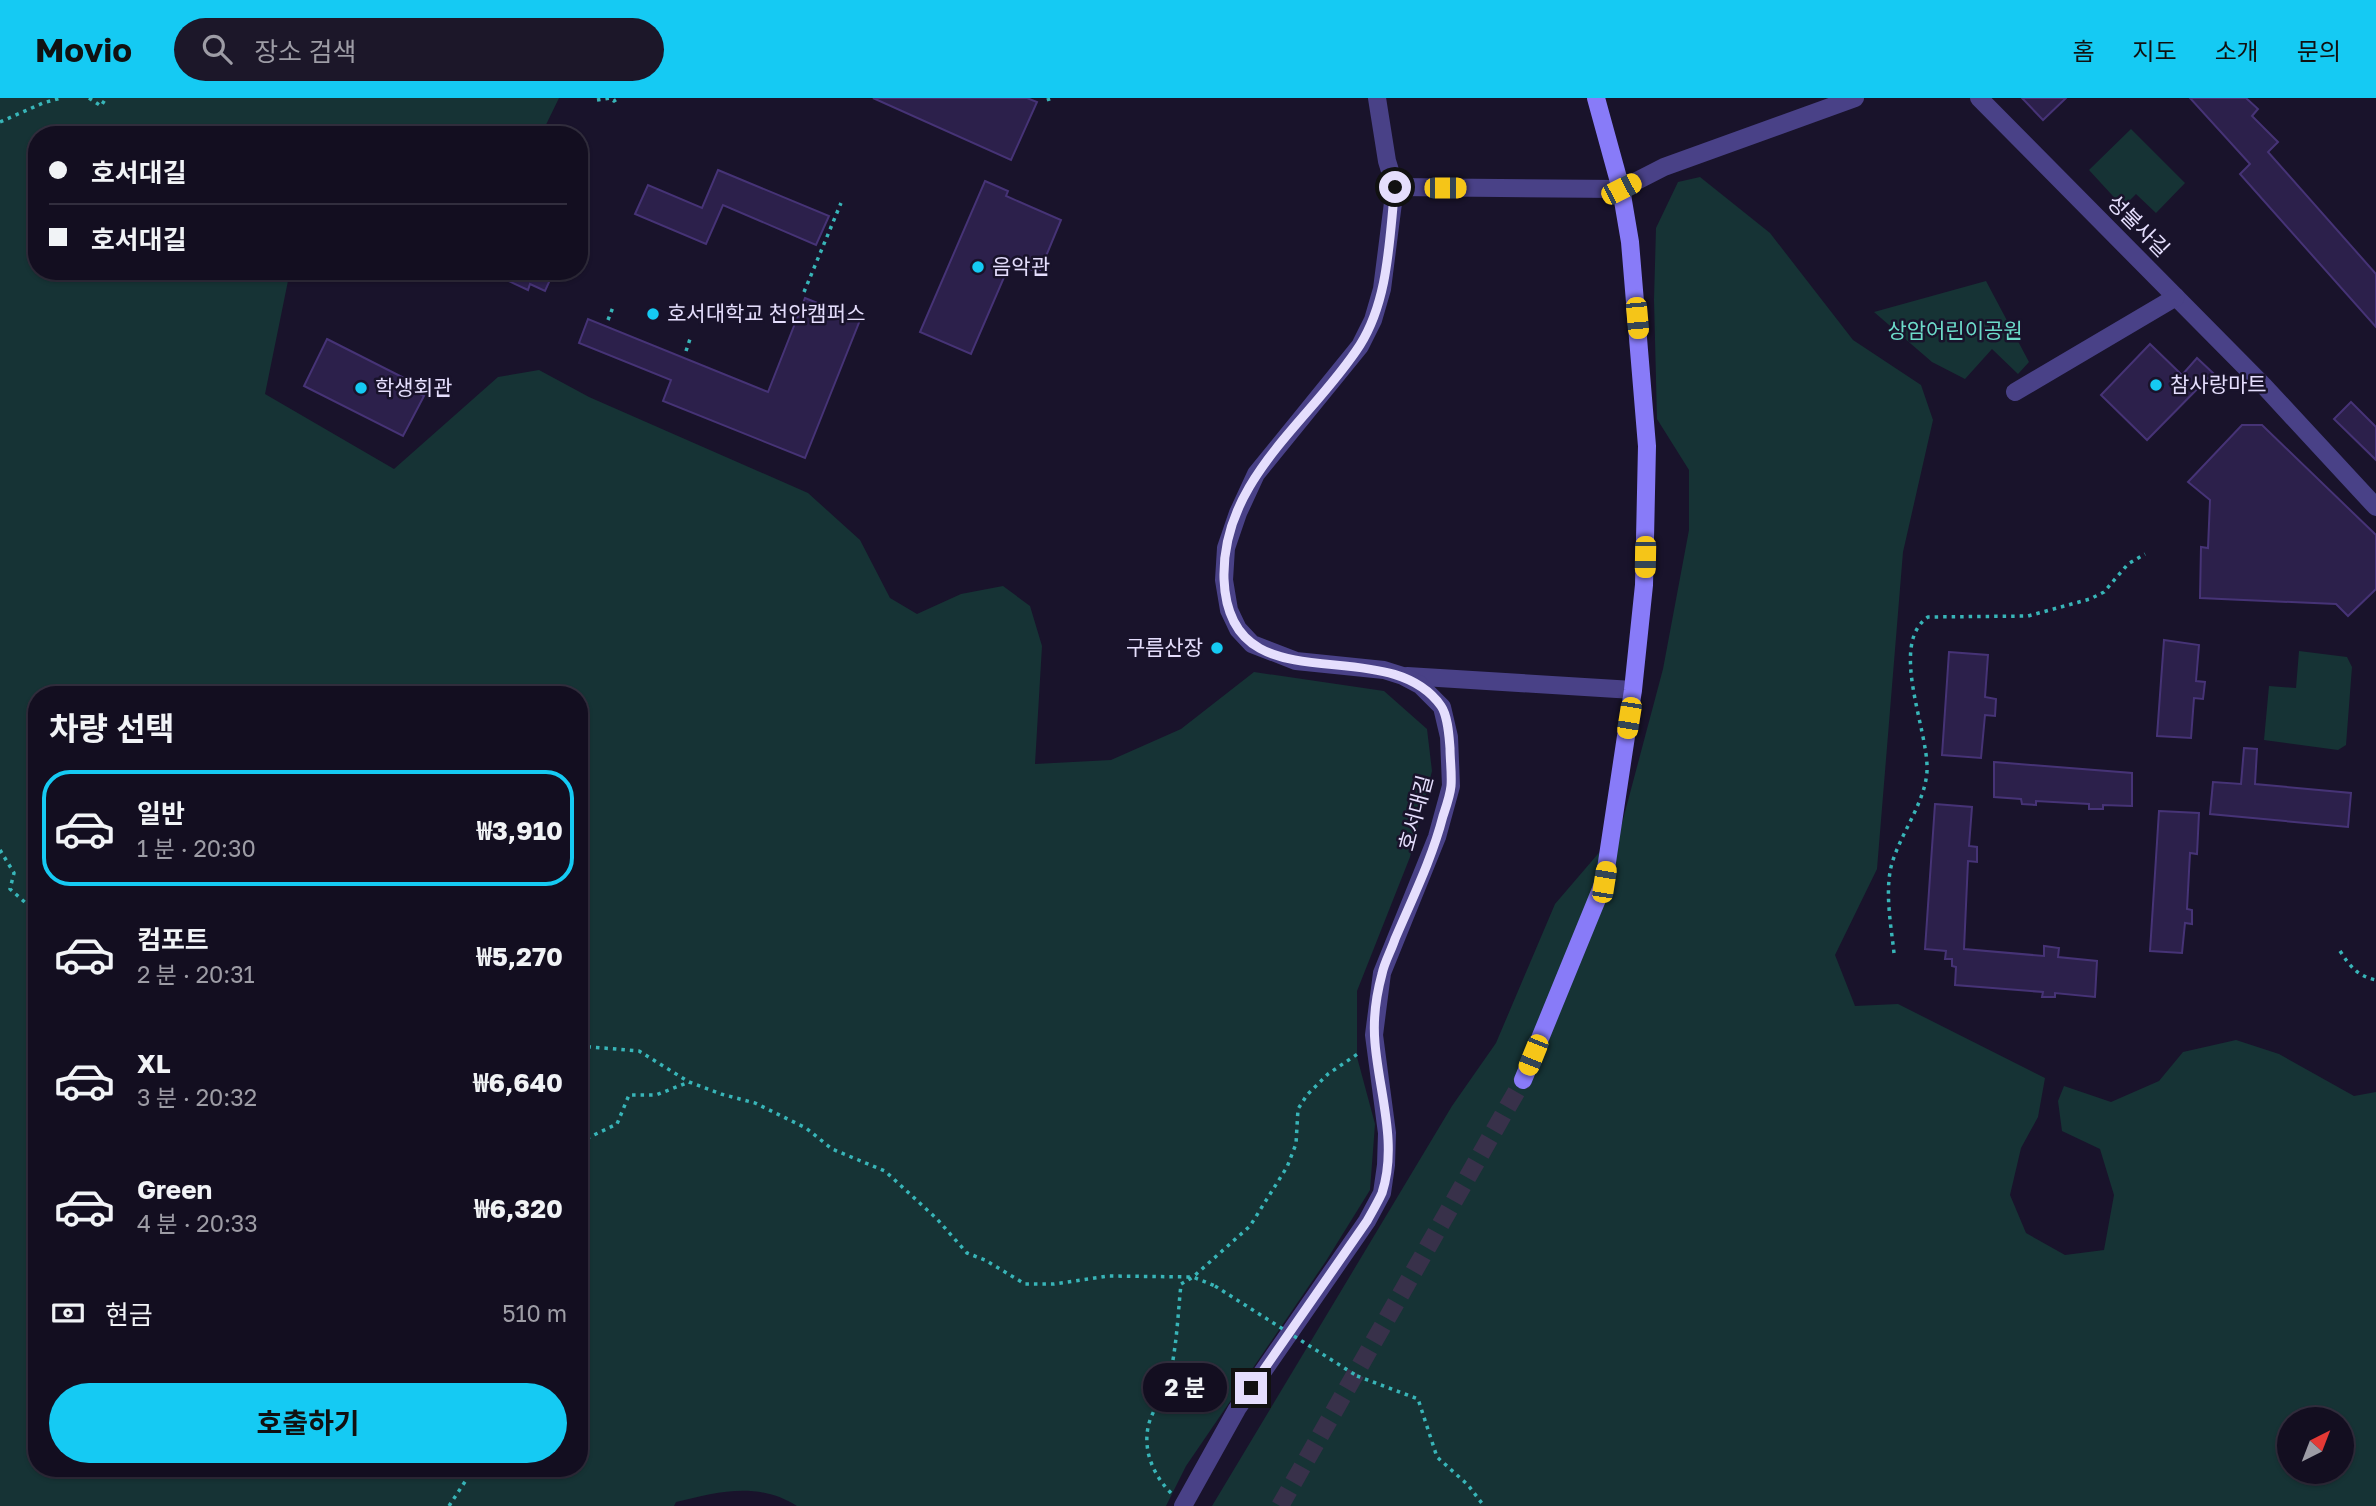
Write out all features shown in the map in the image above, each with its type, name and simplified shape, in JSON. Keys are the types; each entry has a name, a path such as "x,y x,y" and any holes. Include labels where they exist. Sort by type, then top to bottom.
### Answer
{"street":[{"name":"호서대길","path":"1178,1501 1237,1409 1361,1230 1382,1193 1387,1133 1375,1044 1375,1015 1382,973 1437,837 1451,786 1449,737 1442,707 1420,685 1384,670 1296,661 1252,644 1238,629 1229,610 1224,580 1226,548 1256,474 1360,346 1373,320 1382,289 1395,187 1387,161 1377,98"},
{"path":"1523,1080 1604,882 1633,691 1644,585 1647,446 1630,242 1621,189 1596,98"},
{"path":"1395,187 1621,189 1664,167 1854,98"},
{"name":"성불사길","path":"1979,98 2264,386 2376,507"},
{"path":"2015,392 2176,297"},
{"path":"1403,676 1633,691"}],"path":[{"path":"0,122 61,98"},
{"path":"89,98 101,106 106,98"},
{"path":"597,100 610,98 614,101 618,98"},
{"path":"804,292 841,203"},
{"path":"608,320 613,307"},
{"path":"686,351 690,339"},
{"path":"1894,953 1889,898 1891,868 1918,803 1927,771 1910,664 1914,632 1919,622 1928,617 2028,616 2090,599 2104,592 2128,564 2145,554"},
{"path":"0,850 14,873 9,889 28,905"},
{"path":"2340,951 2352,968 2363,977 2376,980"},
{"path":"1178,1501 1159,1480 1151,1462 1146,1437 1151,1417 1170,1371 1181,1284 1193,1277 1250,1226 1287,1167 1296,1144 1298,1109 1307,1095 1334,1070 1375,1044"},
{"path":"588,1047 639,1051 689,1082 755,1103 806,1128 832,1149 885,1171 937,1219 967,1253 985,1260 1026,1284 1054,1284 1108,1276 1193,1277 1214,1286 1357,1376 1418,1399 1437,1457 1468,1485 1485,1506"},
{"path":"588,1138 617,1124 629,1095 656,1095 689,1082"},
{"path":"449,1506 468,1477"}],"green space":[{"path":"0,98 559,98 545,126 28,126 28,280 288,280 265,394 394,469 498,377 539,370 589,397 808,493 860,540 890,598 917,614 961,594 1003,586 1030,606 1042,646 1035,764 1111,760 1181,729 1254,672 1384,691 1427,729 1432,771 1410,857 1357,991 1357,1057 1375,1124 1370,1190 1326,1261 1186,1466 1166,1506 797,1506 767,1493 737,1491 676,1502 674,1506 0,1506"},
{"path":"2131,129 2185,183 2156,213 2136,194 2123,207 2089,170"},
{"path":"1700,177 1770,233 1853,340 1921,385 1933,420 1903,552 1877,869 1835,955 1855,1006 1898,1004 2045,1078 2038,1117 2021,1148 2010,1195 2026,1233 2065,1255 2104,1250 2114,1195 2100,1149 2062,1131 2058,1101 2064,1086 2111,1102 2159,1081 2183,1052 2236,1040 2279,1054 2354,1096 2376,1092 2376,1506 1212,1506 1452,1106 1496,1043 1555,904 1621,827 1663,669 1689,530 1689,470 1657,419 1654,300 1656,228 1678,182"},
{"name":"상암어린이공원","path":"1986,281 2029,362 2018,374 1992,349 1965,379 1932,362 1874,312"},
{"path":"2299,651 2347,657 2352,667 2346,745 2338,750 2264,740 2269,686 2296,688"}],"building":[{"path":"873,98 1027,98 1037,102 1011,160"},
{"path":"2022,98 2066,98 2043,120"},
{"path":"2190,98 2246,98 2258,109 2252,116 2278,142 2268,152 2376,274 2376,327 2240,174 2250,164"},
{"path":"718,170 829,216 816,245 723,205 706,244 635,214 648,185 702,208"},
{"name":"음악관","path":"985,181 1008,191 1006,196 1061,220 1039,273 1011,261 971,354 920,332"},
{"path":"506,280 550,280 545,291 530,284 528,290"},
{"path":"805,298 860,320 805,458 663,401 671,380 579,343 588,319 768,392"},
{"name":"학생회관","path":"327,339 416,384 413,391 424,396 403,436 304,386"},
{"name":"참사랑마트","path":"2150,344 2182,375 2197,358 2213,373 2147,440 2101,395"},
{"path":"2351,402 2376,427 2376,460 2334,419"},
{"path":"2242,425 2262,425 2376,535 2376,589 2348,616 2336,604 2200,598 2201,547 2208,548 2210,500 2188,482"},
{"path":"2164,640 2199,645 2196,681 2205,682 2203,699 2194,698 2191,738 2157,736"},
{"path":"1949,652 1988,655 1985,697 1996,699 1995,716 1985,715 1981,758 1942,755"},
{"path":"2244,748 2257,749 2255,784 2351,793 2348,827 2210,814 2213,782 2241,784"},
{"path":"1994,762 2132,773 2132,806 2103,805 2103,809 2089,809 2089,804 2036,801 2036,805 2022,804 2021,799 1994,797"},
{"path":"1935,804 1972,807 1969,846 1977,847 1977,862 1968,861 1964,949 2044,956 2044,946 2059,948 2058,957 2097,961 2095,997 2055,993 2055,997 2042,997 2043,992 1955,985 1956,967 1952,966 1952,959 1945,959 1946,951 1925,949"},
{"path":"2159,811 2199,813 2197,854 2190,853 2187,909 2192,910 2192,924 2185,923 2182,953 2150,951"}],"tunnel":[{"path":"1280,1506 1523,1080"}],"place":[{"name":"음악관","path":"978,267"},
{"name":"호서대학교 천안캠퍼스","path":"653,314"},
{"name":"참사랑마트","path":"2156,385"},
{"name":"학생회관","path":"361,388"},
{"name":"구름산장","path":"1217,648"}],"route":[{"path":"1251,1388 1367,1221 1382,1193 1387,1133 1374,1035 1382,973 1437,837 1451,786 1449,737 1442,707 1420,685 1384,670 1296,661 1252,644 1238,629 1229,610 1224,580 1226,548 1256,474 1360,346 1373,320 1382,289 1395,187"}]}
